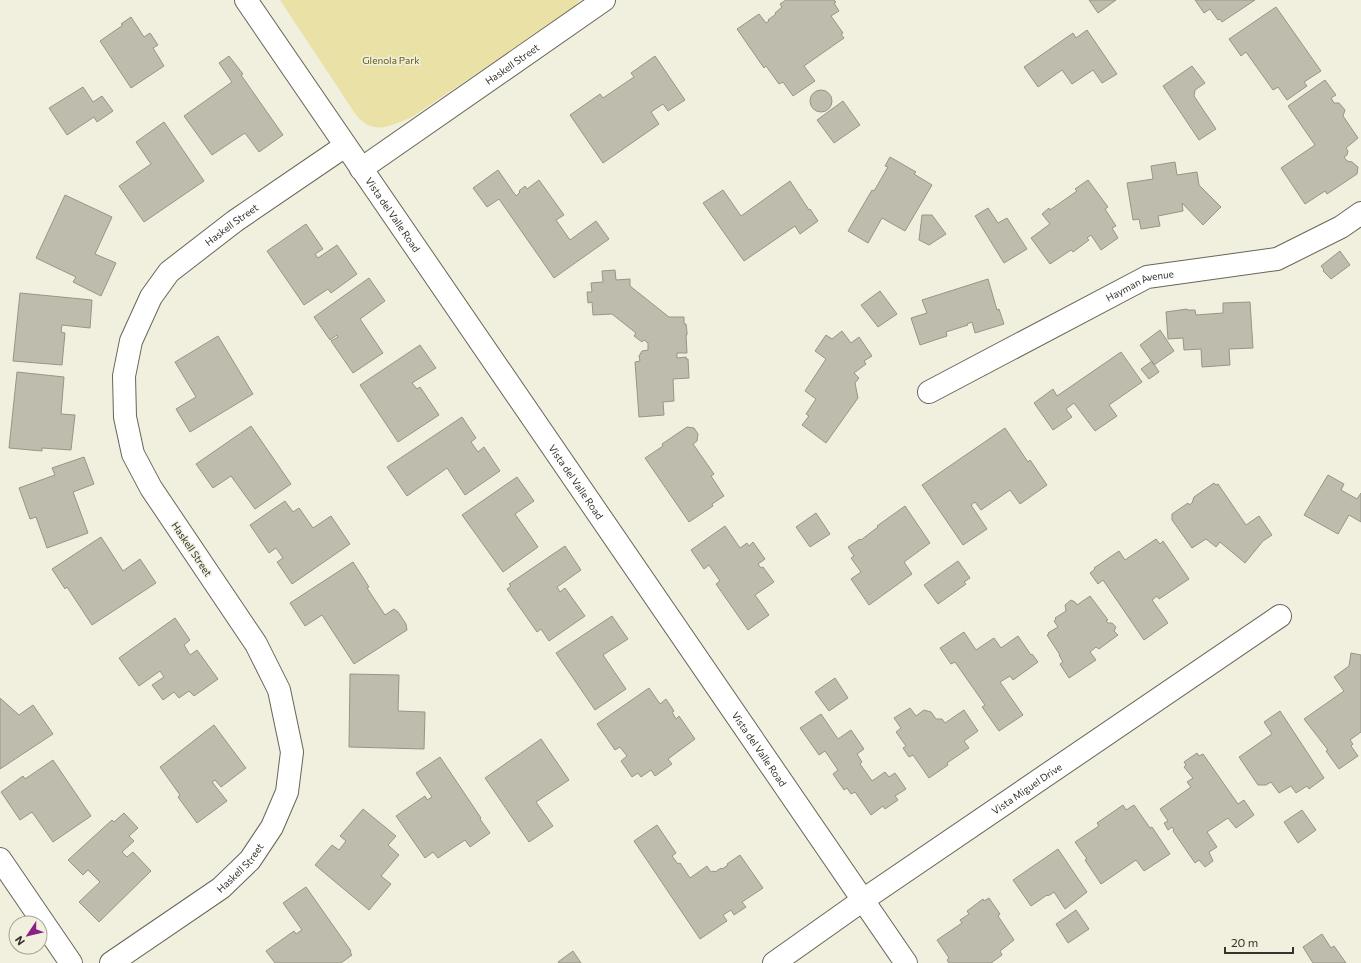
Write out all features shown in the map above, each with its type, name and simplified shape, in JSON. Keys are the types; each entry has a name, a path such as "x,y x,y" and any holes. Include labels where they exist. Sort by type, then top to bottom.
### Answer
{"street":[{"name":"Vista del Valle Road","path":"246,0 906,963"},
{"name":"Haskell Street","path":"361,169 604,0"},
{"name":"Haskell Street","path":"111,963 221,888 250,860 272,827 287,792 292,752 279,690 269,668 256,644 151,488 133,454 125,417 124,383 131,341 151,297 169,272 235,221 345,146"},
{"name":"Hayman Avenue","path":"928,392 1148,277 1277,259 1341,227 1361,213"},
{"name":"Vista Miguel Drive","path":"774,963 863,900 1280,616"},
{"path":"0,860 71,963"}],"green space":[{"name":"Glenola Park","path":"280,0 580,0 573,8 412,117 390,126 376,127 362,121 356,115"}],"building":[{"path":"786,0 834,0 836,2 834,3 839,11 831,16 843,33 841,34 844,38 804,66 815,81 793,96 783,82 779,84 766,66 764,68 737,29 759,14 766,23 782,7 780,4"},
{"path":"1089,0 1116,0 1098,13"},
{"path":"1195,0 1255,0 1222,22 1220,19 1218,20 1210,9 1204,13"},
{"path":"1276,7 1321,71 1304,82 1307,86 1287,100 1278,87 1273,90 1246,52 1241,56 1229,39"},
{"path":"131,17 144,37 150,33 158,45 153,48 164,66 131,88 100,41 123,25 121,24"},
{"path":"1087,30 1117,74 1102,83 1093,70 1072,84 1062,70 1038,87 1024,67 1073,33 1076,38"},
{"path":"229,56 243,74 241,75 283,135 259,152 245,133 212,155 184,116 232,82 219,63"},
{"path":"655,56 685,100 668,111 663,104 651,112 659,124 603,163 570,115 600,94 603,98 634,77 631,73"},
{"path":"1192,66 1205,83 1195,90 1194,96 1216,129 1199,140 1163,86"},
{"path":"1325,80 1336,95 1331,98 1334,103 1339,103 1345,110 1343,116 1358,138 1346,148 1348,151 1347,155 1344,157 1347,161 1352,162 1358,167 1357,174 1327,194 1325,191 1305,204 1281,168 1315,145 1288,106"},
{"path":"83,87 93,102 102,96 113,111 97,122 94,117 67,135 49,108"},
{"path":"821,90 829,93 832,101 829,109 821,112 813,109 810,101 813,93"},
{"path":"843,101 860,125 834,143 817,120"},
{"path":"164,122 204,181 144,222 119,186 151,164 136,142"},
{"path":"890,157 916,172 914,174 932,185 905,231 882,218 868,243 848,231 872,190 874,191 888,167 885,166"},
{"path":"1175,162 1177,175 1197,172 1199,185 1221,207 1203,225 1182,203 1183,211 1158,216 1160,226 1141,229 1139,219 1133,220 1127,183 1153,179 1151,166"},
{"path":"498,170 516,196 525,186 527,189 539,180 564,215 556,220 570,240 596,221 609,239 554,278 499,199 487,207 473,188"},
{"path":"1088,180 1108,207 1105,209 1116,226 1112,228 1118,238 1101,250 1091,235 1087,238 1089,240 1073,252 1071,250 1050,264 1031,238 1050,224 1042,214 1077,191 1075,189"},
{"path":"790,181 818,221 800,234 795,226 744,261 703,203 723,190 741,216"},
{"path":"65,195 112,217 95,254 116,263 101,296 73,282 76,277 36,258"},
{"path":"988,208 998,223 1007,218 1027,249 1004,263 975,216"},
{"path":"922,215 932,215 946,234 929,245 919,240"},
{"path":"306,224 323,249 315,254 318,258 337,245 357,274 331,293 328,289 304,305 267,251"},
{"path":"1340,251 1350,265 1331,279 1323,271 1324,270 1321,266"},
{"path":"615,270 616,280 630,279 630,286 669,317 684,317 684,324 686,324 687,332 687,353 677,353 677,358 686,357 686,359 688,359 689,378 673,379 674,401 663,402 664,415 639,417 635,362 640,361 639,356 642,351 648,350 648,343 644,340 642,342 634,336 636,333 612,314 593,315 592,302 588,303 587,292 592,292 591,283 603,282 602,271"},
{"path":"369,278 385,301 360,319 383,353 353,373 331,341 338,337 337,335 330,340 314,317"},
{"path":"988,279 997,310 999,309 1004,324 975,333 972,322 967,324 968,325 946,332 947,336 920,345 911,318 927,313 922,300"},
{"path":"880,291 897,314 878,327 861,305"},
{"path":"20,293 92,300 90,328 62,325 61,332 65,333 62,365 13,361"},
{"path":"1250,302 1253,348 1229,349 1230,365 1202,367 1201,349 1184,350 1183,338 1168,339 1166,312 1187,309 1195,310 1196,315 1223,313 1223,303"},
{"path":"1160,330 1174,351 1154,365 1140,345"},
{"path":"842,331 851,343 859,337 872,356 864,361 866,364 854,373 859,378 855,383 858,398 826,443 802,425 809,416 806,414 816,399 805,391 826,359 815,351 826,335 832,339"},
{"path":"218,336 253,394 190,432 176,409 196,397 175,362"},
{"path":"420,345 436,368 412,383 417,389 420,387 439,415 398,442 360,385"},
{"path":"1121,352 1142,382 1109,405 1117,416 1095,431 1074,403 1066,409 1072,417 1053,430 1034,403 1053,389 1057,396"},
{"path":"1152,361 1159,372 1149,379 1141,369"},
{"path":"17,372 64,377 61,414 75,415 71,450 42,448 42,451 9,448"},
{"path":"462,417 476,438 471,442 478,452 484,447 500,471 465,495 447,468 407,496 387,467"},
{"path":"251,426 291,484 255,509 231,476 213,488 196,464"},
{"path":"687,427 694,428 698,434 697,441 693,444 714,474 711,476 724,496 712,504 713,506 689,522 645,458"},
{"path":"1005,428 1028,462 1030,460 1047,485 1020,504 1010,490 981,510 975,502 971,505 987,529 963,545 922,485"},
{"path":"84,457 94,484 73,492 88,533 47,548 36,517 30,519 19,488 55,475 52,468"},
{"path":"1328,475 1344,484 1341,490 1357,499 1361,493 1361,522 1349,515 1338,534 1304,515"},
{"path":"517,477 534,501 515,514 538,547 503,572 462,515"},
{"path":"1214,483 1216,485 1218,484 1246,525 1259,516 1272,535 1263,541 1245,563 1220,542 1216,547 1206,539 1192,548 1172,520 1172,514 1188,503 1189,505 1192,503 1194,497"},
{"path":"285,501 293,512 299,508 313,528 331,516 350,544 292,584 277,562 283,558 276,548 269,553 250,525"},
{"path":"905,506 930,543 904,562 912,574 869,605 851,579 861,572 851,558 854,556 848,547 860,539 861,540 878,527 877,526"},
{"path":"816,513 830,534 810,547 796,527"},
{"path":"725,526 740,548 747,543 749,546 753,542 765,559 758,564 761,568 763,567 774,582 755,595 769,615 748,630 716,584 720,581 709,565 704,569 691,550"},
{"path":"101,537 123,571 140,559 156,583 92,625 67,587 65,589 52,569"},
{"path":"1156,539 1160,544 1163,541 1189,579 1159,599 1157,596 1152,600 1168,623 1144,640 1103,580 1098,584 1090,573 1095,569 1094,568 1119,551 1125,560"},
{"path":"565,546 581,570 557,587 560,592 565,588 585,616 549,641 541,629 537,632 507,589 511,586 509,584"},
{"path":"958,561 970,578 964,582 966,584 938,604 924,585"},
{"path":"353,562 369,587 367,588 385,615 394,609 398,612 406,624 407,630 354,664 322,615 305,626 290,603"},
{"path":"1090,596 1108,620 1106,621 1108,623 1112,623 1116,627 1114,631 1118,635 1099,649 1096,647 1090,652 1096,660 1069,678 1060,664 1063,662 1060,655 1047,635 1058,627 1054,621 1056,619 1055,618 1066,611 1065,605 1071,600 1077,605"},
{"path":"612,616 628,639 603,655 626,689 595,710 556,653"},
{"path":"175,618 190,640 184,645 190,655 197,650 218,679 194,696 189,691 179,698 174,692 163,700 152,685 164,677 160,671 139,686 119,658"},
{"path":"964,632 976,650 994,638 1001,648 1018,636 1031,655 1032,654 1038,662 1013,680 1010,676 1000,682 1023,715 999,731 982,707 985,705 955,662 951,664 940,648"},
{"path":"1351,653 1361,655 1361,732 1350,740 1353,744 1351,746 1358,756 1339,769 1326,751 1328,750 1304,719 1344,691 1334,677 1349,666"},
{"path":"350,674 399,675 398,711 425,712 424,749 349,747"},
{"path":"835,678 848,698 829,711 815,692"},
{"path":"649,688 660,704 666,699 674,711 672,712 676,719 679,716 695,739 668,759 672,764 655,776 651,770 641,777 638,773 632,777 621,761 627,756 620,747 615,750 597,724"},
{"path":"0,698 19,715 33,705 53,734 0,769"},
{"path":"910,708 916,716 924,710 931,712 936,719 942,719 945,723 964,710 978,731 964,741 969,748 929,778 913,755 909,757 903,748 906,746 896,732 901,728 894,718"},
{"path":"1280,711 1324,778 1309,789 1307,786 1296,793 1291,786 1279,793 1271,782 1266,785 1258,785 1239,757 1272,734 1264,722"},
{"path":"821,714 838,739 851,730 864,749 857,754 862,762 860,764 872,781 885,772 889,777 895,773 906,789 895,796 898,800 885,809 883,806 871,815 855,792 851,794 847,788 844,790 833,774 838,770 825,751 819,755 800,728"},
{"path":"214,725 246,768 221,787 215,780 212,782 227,801 197,823 178,797 180,795 160,767"},
{"path":"541,739 569,780 536,802 553,826 529,842 485,778"},
{"path":"1197,753 1199,756 1203,754 1238,804 1244,800 1254,815 1236,828 1228,818 1207,832 1217,847 1209,852 1213,861 1205,867 1199,860 1195,863 1173,831 1174,830 1172,827 1168,830 1164,823 1168,821 1160,809 1191,787 1187,782 1193,778 1184,767 1186,765 1184,762"},
{"path":"440,757 490,833 470,847 465,840 438,858 433,852 425,858 396,816 425,796 427,800 432,797 416,773"},
{"path":"53,760 91,816 53,842 32,812 20,820 1,792 23,776 25,779"},
{"path":"1123,805 1126,810 1134,805 1150,828 1152,827 1170,854 1144,871 1136,860 1101,884 1085,860 1087,859 1075,842 1099,826 1097,823"},
{"path":"363,809 396,836 388,845 399,855 381,876 391,884 369,910 315,865 332,845 339,850 346,841 340,836"},
{"path":"1302,810 1316,830 1298,843 1284,822"},
{"path":"124,813 138,828 129,836 134,841 122,852 127,857 133,852 151,871 99,922 79,902 100,882 88,870 83,875 68,860 112,820 114,822"},
{"path":"657,825 676,853 672,856 678,864 680,863 690,878 707,866 711,872 715,872 721,868 722,869 740,855 763,888 742,902 746,907 734,915 731,910 723,915 727,921 700,939 634,841"},
{"path":"1058,849 1087,892 1065,909 1054,892 1031,906 1013,880"},
{"path":"306,887 351,951 350,952 352,955 341,963 275,963 266,951 294,931 296,934 302,930 283,903"},
{"path":"989,898 1000,914 998,916 1014,940 1000,951 1002,955 991,963 949,963 947,960 949,958 937,940 962,923 960,920 969,914 967,911 983,899 984,901"},
{"path":"1076,910 1089,929 1068,943 1056,924"},
{"path":"1322,934 1331,948 1334,946 1346,963 1313,963 1303,947"},
{"path":"573,951 581,963 558,962"}]}
